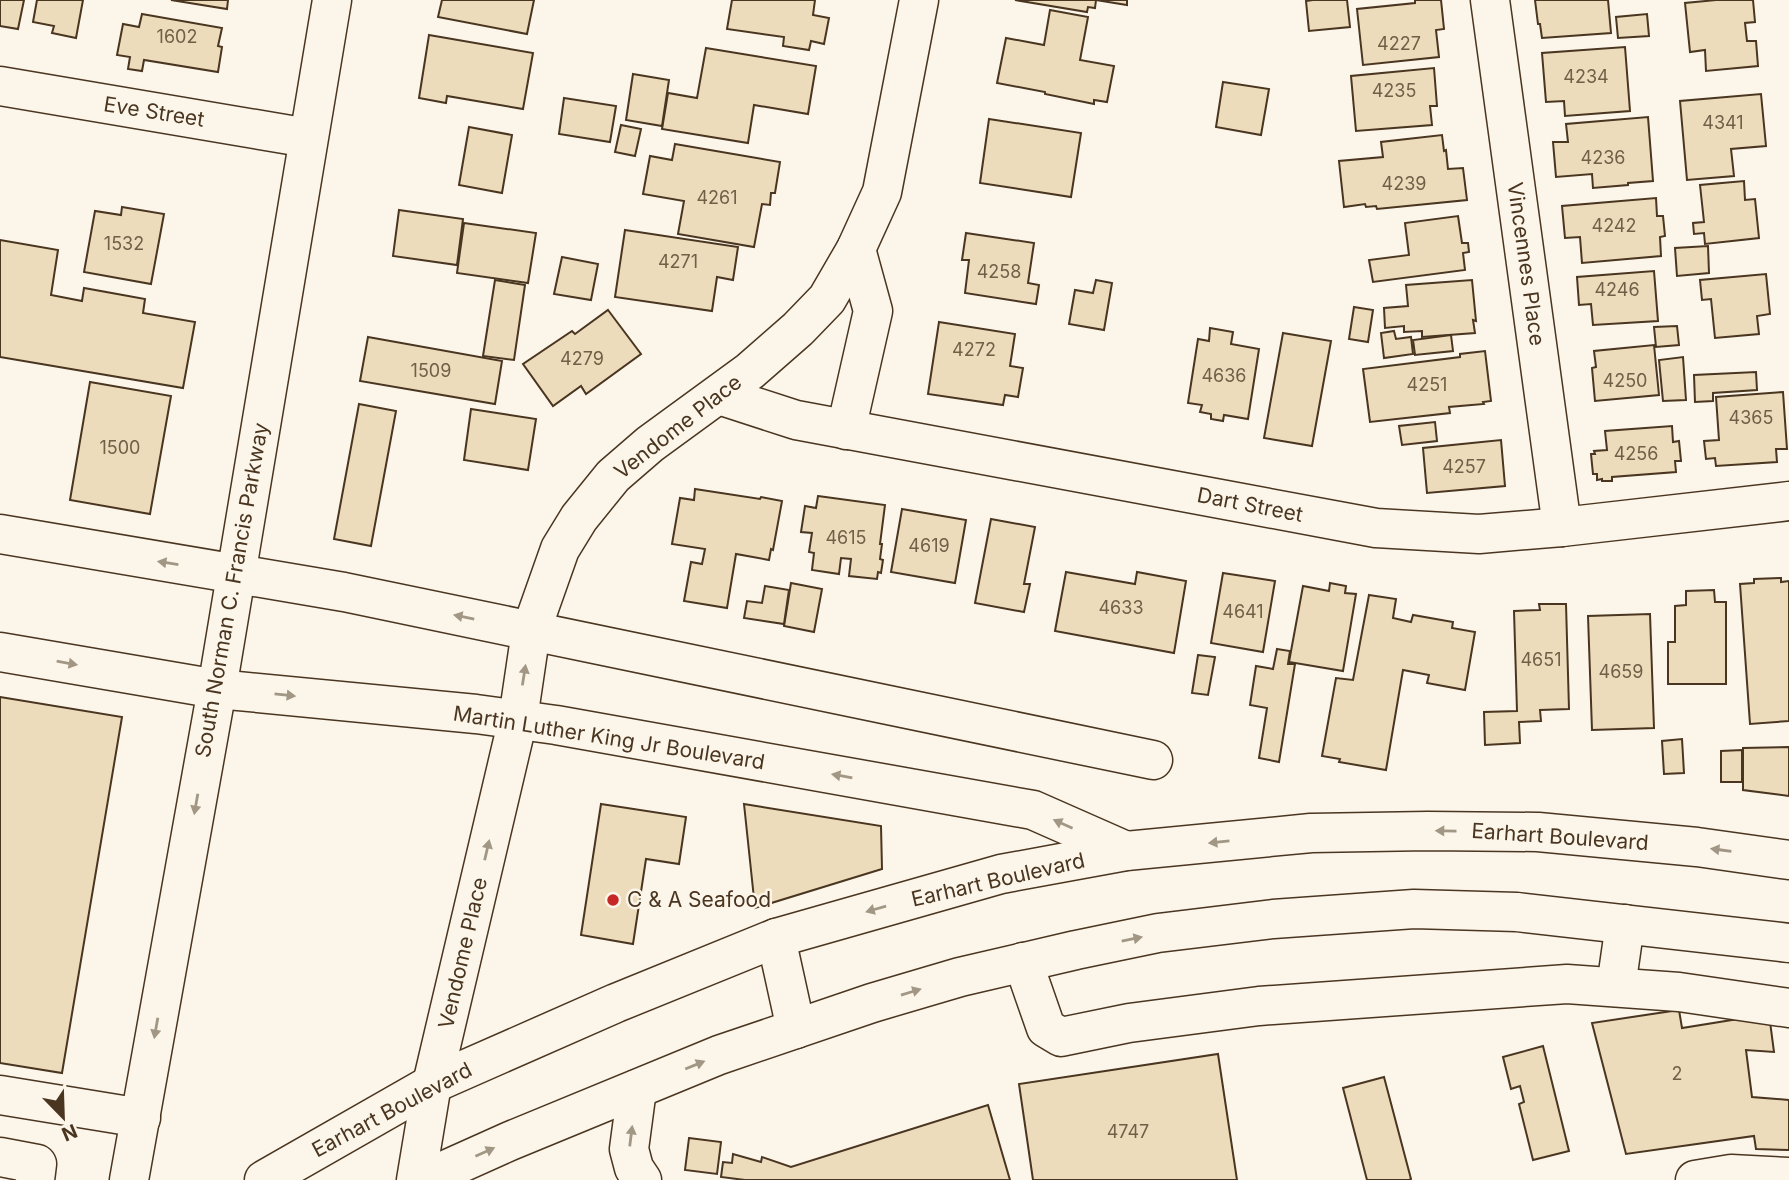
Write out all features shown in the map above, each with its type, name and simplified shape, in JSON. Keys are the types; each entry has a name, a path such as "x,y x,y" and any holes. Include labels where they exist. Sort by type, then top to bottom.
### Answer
{"street":[{"name":"South Norman C. Francis Parkway","path":"129,1180 217,689 332,0"},
{"name":"Vendome Place","path":"432,1084 518,719 531,631 559,549 612,476 650,444 719,395 770,354 827,299 856,249 882,192 919,0"},
{"name":"Vincennes Place","path":"1490,0 1562,527"},
{"name":"Eve Street","path":"0,86 309,138"},
{"path":"846,430 873,311 856,249"},
{"name":"Dart Street","path":"719,395 796,420 1376,528 1479,534 1789,501"},
{"path":"0,534 344,592 1153,760"},
{"name":"Martin Luther King Jr Boulevard","path":"0,652 217,689 518,719 1032,810 1126,851"},
{"name":"Earhart Boulevard","path":"264,1180 432,1084 616,1003 776,938 1001,874 1126,851 1311,833 1538,832 1697,847 1789,860"},
{"path":"423,1180 719,1055 872,1003 1023,962 1158,933 1273,919 1414,909 1517,912 1789,943"},
{"path":"1616,987 1625,924"},
{"path":"776,938 796,1030"},
{"path":"1023,962 1046,1028 1060,1037 1129,1023 1259,1006 1567,984 1679,992 1789,1008"},
{"path":"416,1180 432,1084"},
{"path":"637,1089 629,1149 634,1167 642,1180"},
{"path":"0,1095 141,1118"},
{"path":"0,1157 37,1164 35,1180"},
{"path":"1695,1180 1731,1174 1789,1177"}],"building":[{"path":"0,0 24,0 18,29 0,26"},
{"path":"37,0 83,0 76,38 52,33 54,26 33,22"},
{"path":"171,0 228,0 227,9"},
{"path":"442,0 534,0 527,34 438,17"},
{"path":"732,0 815,0 813,15 829,18 824,44 811,41 809,50 783,46 784,37 727,29"},
{"path":"1015,0 1096,0 1095,8 1088,7 1087,12"},
{"path":"1096,0 1127,0 1127,5"},
{"path":"1347,0 1350,27 1309,31 1306,1"},
{"path":"1415,0 1441,0 1444,29 1436,30 1439,57 1363,65 1357,9 1415,3"},
{"path":"1535,0 1608,0 1611,33 1542,38"},
{"path":"1753,0 1755,22 1745,23 1747,41 1756,41 1758,66 1706,71 1705,50 1690,52 1685,3"},
{"path":"1050,10 1088,17 1080,60 1114,66 1107,102 1094,100 1094,104 997,83 1006,38 1044,45"},
{"path":"142,14 222,28 218,46 222,47 218,72 144,60 142,71 128,69 130,57 117,55 123,24 139,27"},
{"path":"1647,14 1649,36 1618,38 1616,17"},
{"path":"429,35 533,53 523,109 447,96 446,103 419,98"},
{"path":"1625,47 1630,111 1565,116 1564,101 1546,102 1542,53"},
{"path":"706,48 816,66 808,114 754,105 748,143 662,129 668,93 697,98"},
{"path":"1434,68 1437,106 1430,106 1432,125 1356,131 1351,76"},
{"path":"633,74 669,80 662,126 626,120"},
{"path":"1223,82 1269,89 1261,135 1216,127"},
{"path":"1761,94 1766,146 1731,149 1734,176 1687,180 1680,101"},
{"path":"564,98 616,106 610,142 559,134"},
{"path":"1648,117 1653,181 1593,188 1592,174 1556,177 1553,142 1568,142 1566,124"},
{"path":"989,119 1081,133 1071,197 980,183"},
{"path":"621,125 641,129 635,156 615,152"},
{"path":"469,127 512,135 502,193 459,185"},
{"path":"1442,135 1448,169 1463,168 1467,200 1377,209 1376,206 1366,207 1365,204 1344,207 1339,161 1383,157 1381,142"},
{"path":"675,144 780,162 775,193 771,193 770,205 762,204 754,247 678,234 684,201 643,194 650,156 672,160"},
{"path":"1744,181 1745,200 1755,199 1759,238 1705,244 1704,233 1694,234 1693,223 1704,222 1700,185"},
{"path":"1656,198 1657,216 1663,216 1665,236 1660,237 1661,256 1582,263 1580,237 1565,238 1562,206"},
{"path":"122,207 164,214 151,284 84,272 95,211 121,215"},
{"path":"399,210 463,219 457,265 393,256"},
{"path":"1458,216 1462,243 1468,243 1469,252 1463,253 1465,270 1373,282 1369,260 1409,255 1405,223"},
{"path":"464,223 536,233 528,283 457,273"},
{"path":"625,230 738,247 733,280 717,277 712,311 615,297"},
{"path":"966,233 1034,243 1028,283 1039,285 1036,304 965,293 969,260 962,260"},
{"path":"0,240 58,250 51,295 82,301 84,288 145,299 143,313 195,322 183,388 0,357"},
{"path":"1708,246 1709,273 1677,276 1675,248"},
{"path":"562,257 598,264 591,300 554,294"},
{"path":"1654,271 1658,321 1593,325 1591,304 1579,305 1577,277"},
{"path":"1766,274 1770,314 1757,316 1759,334 1715,338 1711,299 1702,300 1700,280"},
{"path":"495,280 525,285 514,360 483,356"},
{"path":"1096,280 1112,283 1104,330 1069,324 1075,290 1093,293"},
{"path":"1472,280 1475,333 1422,337 1422,331 1404,332 1404,326 1385,328 1384,308 1408,306 1406,285"},
{"path":"1354,307 1373,310 1368,342 1349,339"},
{"path":"608,310 641,354 586,394 581,386 553,406 523,364 572,331 575,334"},
{"path":"939,322 1015,334 1010,366 1023,368 1018,397 1005,395 1003,405 928,394"},
{"path":"1677,326 1679,345 1656,347 1654,327"},
{"path":"1210,328 1233,332 1231,344 1259,349 1248,419 1224,415 1223,421 1211,419 1211,414 1200,412 1202,405 1188,403 1198,339 1209,341"},
{"path":"1394,331 1396,339 1411,337 1413,354 1384,358 1381,333"},
{"path":"1283,333 1331,341 1312,446 1264,438"},
{"path":"1451,335 1453,351 1415,355 1413,340"},
{"path":"368,337 502,361 495,404 360,381"},
{"path":"1654,345 1659,395 1595,401 1592,368 1596,367 1594,351"},
{"path":"1485,351 1491,401 1449,407 1450,413 1370,422 1363,369 1460,357 1460,354"},
{"path":"1683,357 1686,400 1663,401 1659,360"},
{"path":"1756,372 1757,390 1713,393 1713,401 1695,402 1694,375"},
{"path":"90,382 171,396 150,514 70,500"},
{"path":"1783,392 1787,449 1776,449 1777,462 1716,466 1715,458 1706,459 1704,441 1719,440 1716,397"},
{"path":"359,404 396,411 371,546 334,539"},
{"path":"471,409 536,419 528,470 464,460"},
{"path":"1435,422 1437,441 1402,445 1399,426"},
{"path":"1672,426 1673,442 1679,441 1681,461 1675,461 1676,472 1612,477 1612,481 1597,480 1597,474 1593,474 1591,454 1595,454 1594,451 1607,450 1605,431"},
{"path":"1501,440 1505,486 1427,493 1423,448"},
{"path":"695,489 782,501 769,560 736,554 727,608 684,601 691,562 702,564 705,549 672,544 680,498 694,500"},
{"path":"818,496 885,505 880,544 880,559 883,560 877,579 849,576 851,559 841,558 839,574 812,570 814,553 809,552 812,533 801,532 805,506 816,508"},
{"path":"902,509 966,520 955,583 891,572"},
{"path":"991,519 1035,527 1024,584 1030,584 1024,612 975,603"},
{"path":"1066,572 1135,584 1137,572 1186,581 1174,653 1055,631"},
{"path":"1223,573 1275,581 1263,652 1211,643"},
{"path":"1781,578 1781,582 1789,581 1789,721 1750,724 1740,584 1754,583 1754,579"},
{"path":"791,583 822,589 814,632 784,626"},
{"path":"1330,583 1346,586 1345,593 1356,594 1343,671 1289,662 1303,586 1329,591"},
{"path":"765,586 789,590 784,624 744,618 747,601 762,603"},
{"path":"1714,590 1715,602 1726,602 1726,684 1668,684 1668,642 1675,642 1675,606 1686,605 1686,591"},
{"path":"1369,595 1396,599 1393,618 1411,622 1413,615 1453,622 1452,628 1475,632 1465,690 1427,683 1429,675 1403,670 1386,770 1339,762 1340,759 1322,756 1336,678 1353,680"},
{"path":"1539,604 1566,604 1569,709 1540,710 1541,721 1519,722 1520,743 1485,745 1484,712 1517,711 1514,611 1540,610"},
{"path":"1650,614 1654,728 1592,730 1588,616"},
{"path":"1277,649 1290,651 1288,664 1295,664 1279,762 1259,758 1267,708 1250,705 1256,666 1273,669"},
{"path":"1198,655 1215,657 1208,695 1192,693"},
{"path":"0,697 122,717 62,1073 0,1063"},
{"path":"1682,739 1684,773 1664,774 1662,741"},
{"path":"1789,747 1789,796 1743,790 1743,748"},
{"path":"1742,750 1742,782 1721,782 1721,751"},
{"name":"C & A Seafood","path":"601,804 686,817 679,864 646,859 633,944 581,935"},
{"path":"744,804 881,826 882,869 755,908"},
{"path":"1679,1010 1682,1028 1769,1014 1774,1052 1746,1050 1752,1097 1789,1100 1789,1150 1756,1149 1754,1136 1626,1154 1592,1023"},
{"path":"1543,1046 1569,1151 1533,1160 1519,1104 1524,1102 1520,1086 1511,1089 1503,1057"},
{"path":"1218,1054 1237,1180 1033,1180 1019,1084"},
{"path":"1384,1077 1411,1179 1409,1180 1367,1180 1343,1088"},
{"path":"988,1105 1010,1180 745,1180 721,1177 723,1162 732,1163 733,1154 761,1162 762,1157 791,1167"},
{"path":"689,1138 721,1142 717,1174 685,1170"}],"place":[{"name":"C & A Seafood","path":"613,900"}]}
